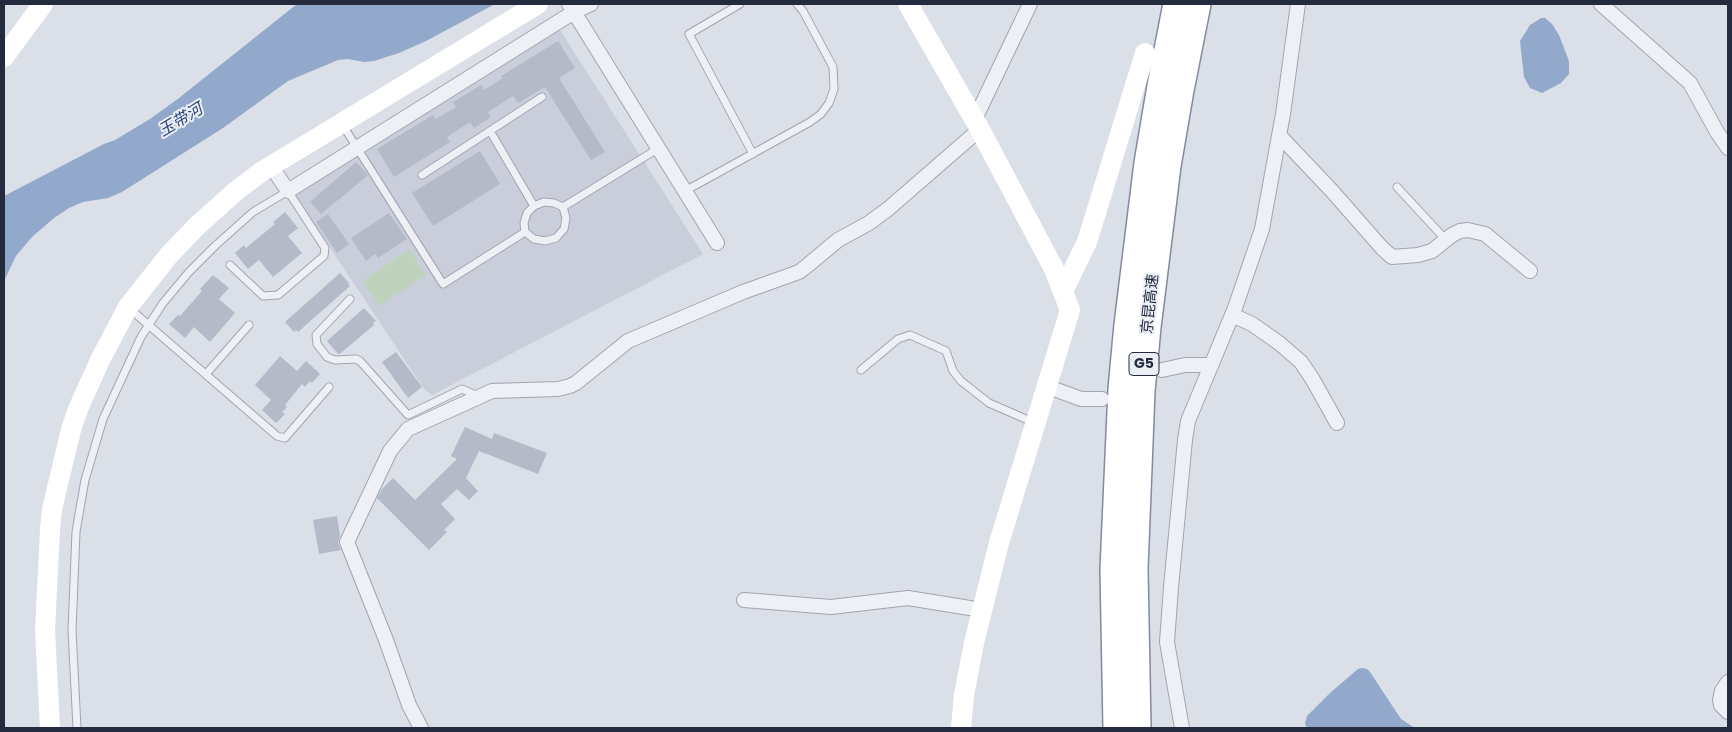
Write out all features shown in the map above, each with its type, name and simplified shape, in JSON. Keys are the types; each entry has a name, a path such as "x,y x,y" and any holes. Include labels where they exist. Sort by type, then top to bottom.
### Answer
{"highway":[{"name":"京昆高速","path":"1116,728 1114,568 1121,389 1146,163 1176,4"},
{"name":"京昆高速","path":"1138,728 1135,569 1142,391 1166,175 1180,90 1198,4"}],"street":[{"path":"4,57 43,4"},
{"path":"50,728 45,630 52,509 70,430 100,358 128,307 169,255 197,226 236,191 271,166 538,4"},
{"path":"271,166 288,191 572,8 591,4"},
{"path":"908,4 977,125 1054,269 1070,310 999,543 982,610 964,695 961,728"},
{"path":"421,728 409,705 386,640 347,542 390,451 397,441 408,430 478,396 496,390 558,389 570,386 628,342 743,292 798,272 808,266 838,240 869,223 888,209 977,125 1030,4"},
{"path":"1182,728 1168,654 1167,629 1188,421 1232,315 1262,228 1279,135 1298,4"},
{"path":"1600,4 1690,83 1728,148"},
{"path":"572,8 717,243"},
{"path":"1063,291 1086,242 1145,53"},
{"path":"1279,135 1392,256 1418,255 1432,251 1460,231 1468,230 1485,234 1530,271"},
{"path":"1232,315 1252,324 1279,343 1301,362 1337,423"},
{"path":"1162,370 1185,365 1211,364"},
{"path":"1046,386 1081,399 1102,399"},
{"path":"744,600 831,607 908,598 982,610"},
{"path":"1728,682 1722,691 1720,700 1721,705 1728,712"}],"lane":[{"path":"740,4 689,34 754,154"},
{"path":"685,191 810,122 821,114 829,103 834,89 833,67 797,4"},
{"path":"422,175 542,98"},
{"path":"342,123 443,284 525,232"},
{"path":"490,131 534,206"},
{"path":"563,207 659,148"},
{"path":"1396,187 1446,240"},
{"path":"77,728 72,630 76,532 85,480 102,419 124,370 148,324 184,279 216,245 252,212 288,191 325,248 324,256 278,295 263,296 230,265"},
{"path":"544,202 554,203 563,207 566,218 564,229 556,238 545,241 534,240 525,232 524,223 527,213 534,206 544,202"},
{"path":"350,299 316,335 317,344 327,357 335,360 356,359 360,361 408,414 462,389 478,396"},
{"path":"128,307 277,436 285,438 329,387"},
{"path":"206,374 249,325"},
{"path":"861,370 898,339 910,335 946,351 953,371 961,382 989,404 1035,423"}],"shaded area":[{"path":"560,30 703,254 432,395 424,389 295,195"}],"green space":[{"path":"409,249 426,275 379,306 363,281"}],"water":[{"name":"玉带河","path":"297,4 495,4 426,41 399,53 374,61 338,60 288,81 223,128 122,192 108,198 83,202 69,208 54,218 32,237 16,256 4,281 4,196 115,140 150,119"},
{"path":"1541,18 1545,18 1552,24 1559,35 1569,61 1569,74 1561,83 1542,93 1530,88 1524,77 1520,41 1530,25"},
{"path":"1362,668 1370,672 1401,719 1415,728 1307,728 1305,724 1307,716 1331,692 1358,669"}],"building":[{"path":"558,41 575,68 559,78 605,152 591,160 545,87 518,103 513,96 488,112 491,117 474,128 470,122 447,137 450,142 394,177 377,149 433,115 436,119 456,107 453,102 481,85 484,90 503,78 501,76"},
{"path":"480,151 500,184 433,226 412,193"},
{"path":"356,162 368,175 321,214 310,202"},
{"path":"285,212 298,228 288,236 302,253 273,277 259,260 248,269 235,253 244,245 246,248 275,224 273,222"},
{"path":"389,213 407,239 378,258 375,254 366,261 351,238"},
{"path":"328,214 349,244 337,253 316,222"},
{"path":"340,273 350,286 298,332 296,330 294,332 285,322"},
{"path":"213,275 229,288 219,299 235,313 210,342 194,327 185,338 169,324 178,315 180,316"},
{"path":"364,308 376,321 373,323 374,325 338,354 327,341"},
{"path":"396,352 422,387 408,398 382,362"},
{"path":"280,356 297,371 306,361 320,374 312,383 310,381 305,387 302,384 285,405 287,407 282,412 285,414 276,423 262,410 271,400 255,385"},
{"path":"465,427 492,439 494,433 547,453 538,474 479,451 466,478 478,491 469,500 457,489 441,504 455,519 444,530 447,532 429,550 377,498 382,489 393,478 415,500 457,459 451,456"},
{"path":"337,516 340,536 338,542 341,550 319,554 313,520"}]}
